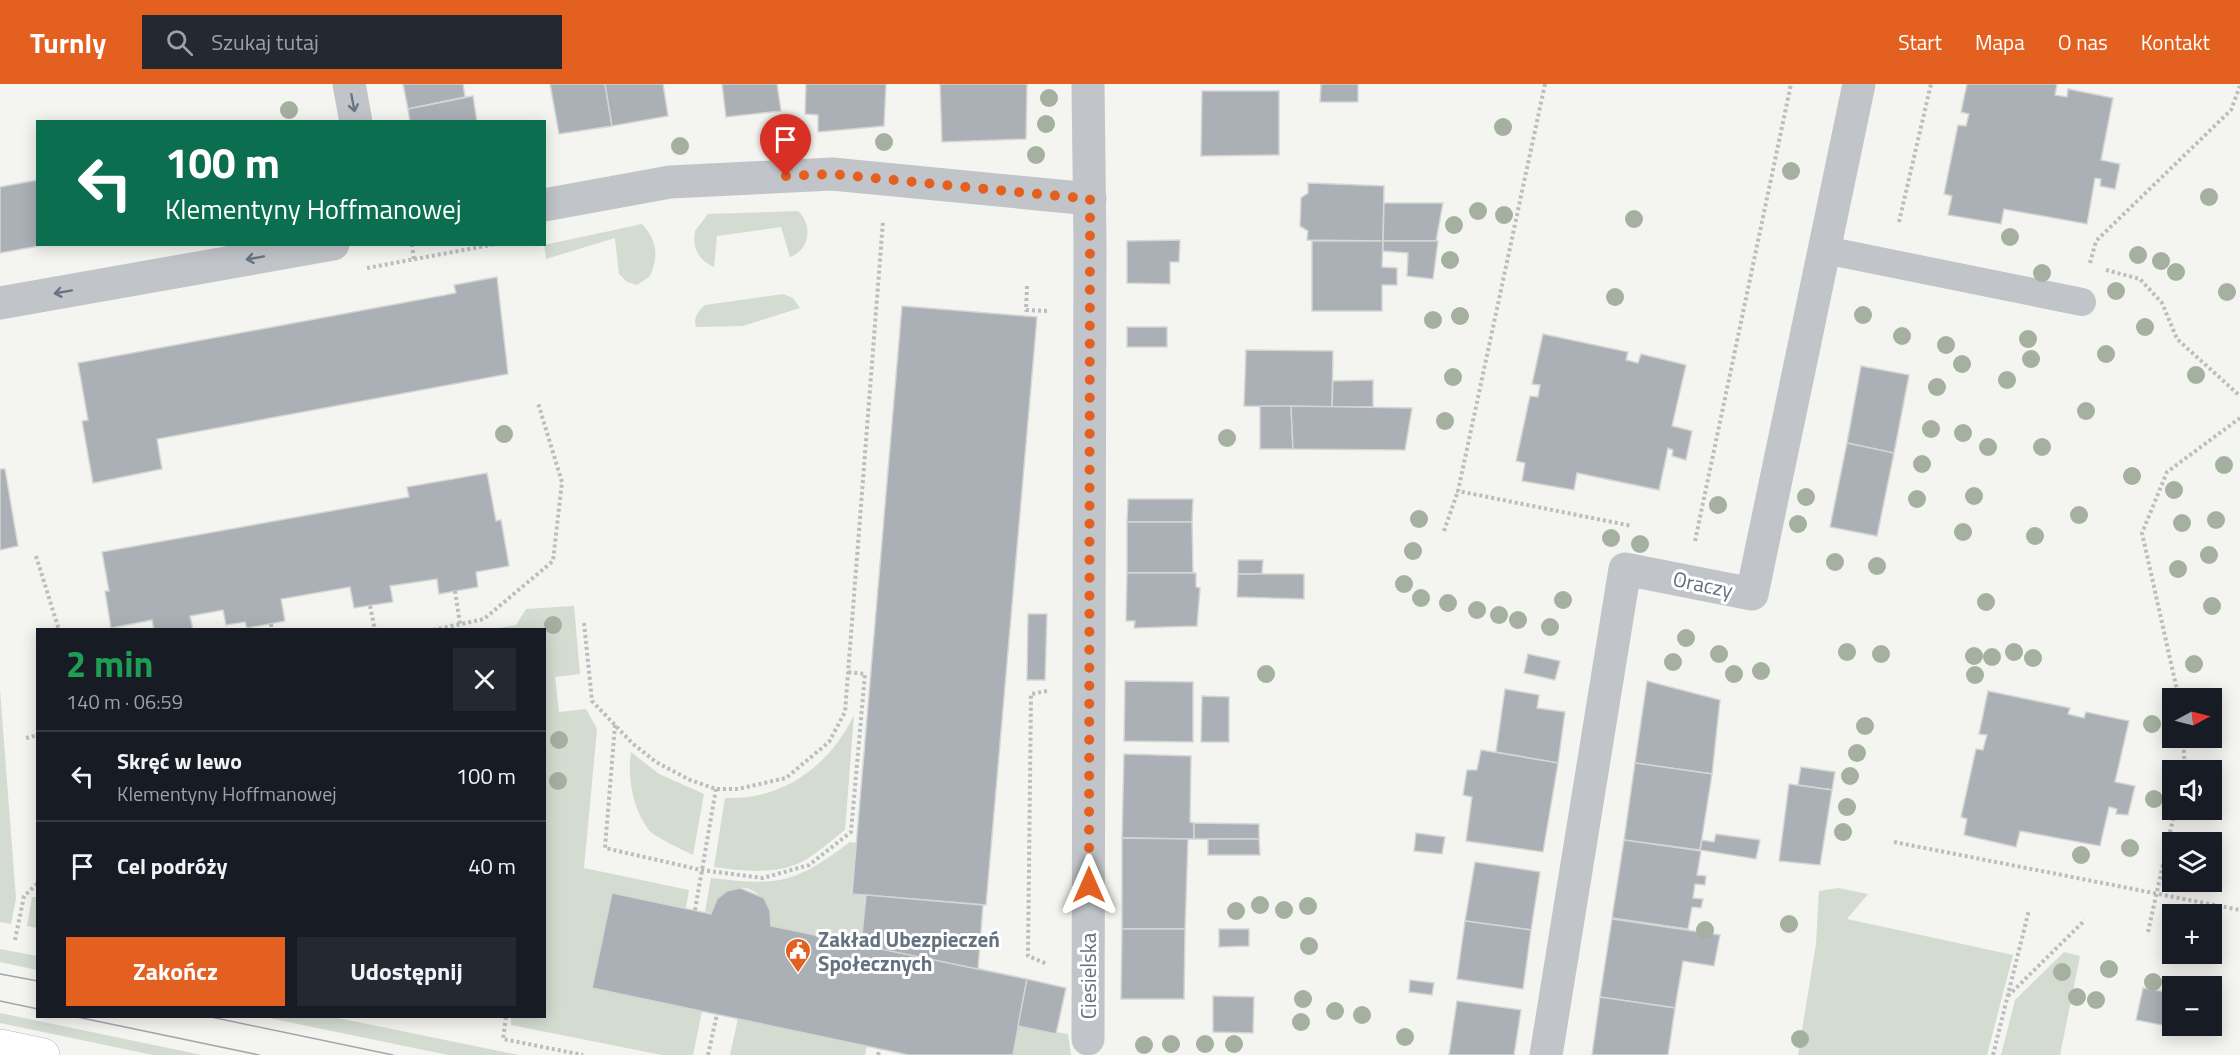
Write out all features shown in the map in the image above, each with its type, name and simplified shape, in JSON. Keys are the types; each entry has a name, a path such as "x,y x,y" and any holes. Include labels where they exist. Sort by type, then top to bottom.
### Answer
{"main road":[{"path":"0,1046 43,1055"}],"street":[{"path":"349,84 356,120"},
{"name":"Ciesielska","path":"1088,84 1090,199 1088,980 1090,1047"},
{"name":"Oraczy","path":"1546,1055 1625,569 1752,594 1859,84"},
{"path":"546,206 670,182 832,174 1090,199"},
{"path":"0,303 322,246"}],"lane":[{"path":"1825,250 2082,302"}],"path":[{"path":"1444,531 1458,491 1545,84"},
{"path":"1686,581 1791,84"},
{"path":"1899,222 1930,84"},
{"path":"2082,302 2096,241 2231,110 2240,86"},
{"path":"584,622 592,701 656,762 690,780 716,789 738,789 786,778 829,742 844,712 883,218"},
{"path":"412,246 414,259"},
{"path":"1027,286 1026,310 1059,311"},
{"path":"442,628 484,619 553,561 562,482 538,403"},
{"path":"2177,688 2142,533 2167,472 2240,418"},
{"path":"1458,491 1639,527"},
{"path":"1684,536 1695,538"},
{"path":"36,556 58,628"},
{"path":"455,591 460,624"},
{"path":"370,606 375,628"},
{"path":"271,624 272,628"},
{"path":"615,725 605,848 701,870 763,878 809,865 851,832 865,674 848,672"},
{"path":"1052,690 1031,694 1028,956 1088,980"},
{"path":"26,738 36,736"},
{"path":"695,910 716,789"},
{"path":"2148,932 2173,820"},
{"path":"1894,842 2240,910"},
{"path":"15,940 24,896 36,885"},
{"path":"1993,1055 2029,910"},
{"path":"2008,996 2085,921"},
{"path":"708,1055 717,1014"},
{"path":"506,1018 503,1039 583,1055"},
{"path":"878,1055 880,1049"}],"shaded area":[{"path":"798,211 806,223 807,237 802,249 790,257 781,227 717,236 714,267 700,257 695,248 695,231 708,214"},
{"path":"642,224 651,236 655,248 655,262 650,276 637,285 627,282 619,274 615,238 546,259 544,246"},
{"path":"783,294 793,298 800,308 743,326 696,327 697,315 705,305"},
{"path":"574,606 580,674 555,677 559,712 586,709 597,729 584,868 689,890 686,908 612,893 592,987 702,1011 693,1055 662,1055 511,1025 511,1018 546,1018 546,628 499,628 516,625 526,609"},
{"path":"0,690 16,899 11,924 0,922"},
{"path":"854,715 845,830 807,859 785,868 761,871 714,867 725,798 767,793 802,776 832,750"},
{"path":"631,752 659,774 704,794 693,855 656,836 643,821 632,792"},
{"path":"850,842 856,843 851,894 865,896 861,945 771,926 769,911 763,900 756,892 747,888 737,888 727,892 718,900 711,913 705,912 711,878 754,882 785,879 814,866"},
{"path":"1838,888 1868,894 1847,919 2013,955 1987,1055 1798,1055 1816,944 1819,891"},
{"path":"32,897 36,897 36,928 27,926"},
{"path":"0,949 36,956 36,970 0,962"},
{"path":"2064,952 2080,956 2060,1055 2001,1055 2015,1000"},
{"path":"0,1013 202,1055 153,1055 0,1023"},
{"path":"269,1018 338,1018 519,1055 448,1055"},
{"path":"738,1018 867,1046 865,1055 730,1055"},
{"path":"1018,1026 1068,1034 1071,1055 1013,1055"}],"building":[{"path":"403,84 463,84 465,97 408,109"},
{"path":"550,84 605,84 612,126 559,134"},
{"path":"605,84 663,84 668,116 612,126"},
{"path":"722,84 777,84 781,111 726,117"},
{"path":"806,84 886,84 884,126 818,132 818,115 805,114"},
{"path":"940,84 1027,84 1026,139 942,142"},
{"path":"1321,84 1358,84 1358,102 1320,102"},
{"path":"1967,84 2057,84 2055,95 2067,97 2068,89 2113,98 2101,160 2120,164 2115,189 2100,186 2101,179 2095,178 2087,224 2004,209 2001,224 1948,215 1952,196 1944,194 1958,125 1966,126 1969,114 1961,112"},
{"path":"1202,91 1279,91 1279,155 1201,156"},
{"path":"473,96 477,120 410,120 408,109"},
{"path":"36,180 36,246 39,246 0,253 0,187"},
{"path":"1308,183 1384,186 1383,241 1307,240 1308,231 1300,226 1301,198 1308,193"},
{"path":"1384,203 1443,203 1436,241 1383,241"},
{"path":"1180,240 1179,262 1170,262 1170,284 1127,283 1127,241"},
{"path":"1312,241 1383,241 1382,267 1397,268 1397,285 1382,285 1382,311 1312,311"},
{"path":"1383,241 1438,241 1433,279 1407,276 1408,253 1383,251"},
{"path":"497,277 508,374 157,439 162,469 93,483 82,421 88,420 78,363 456,293 454,285"},
{"path":"902,306 1037,317 986,905 852,894"},
{"path":"1127,327 1167,327 1167,347 1127,347"},
{"path":"1543,334 1628,352 1626,360 1638,363 1641,354 1686,365 1672,426 1692,431 1686,460 1672,456 1673,450 1668,448 1659,490 1577,473 1574,490 1522,481 1525,463 1516,461 1530,396 1538,397 1540,385 1532,384"},
{"path":"1246,350 1333,351 1332,407 1244,406"},
{"path":"1861,366 1909,375 1894,453 1847,443"},
{"path":"1373,380 1373,407 1332,407 1333,381"},
{"path":"1260,406 1291,406 1293,449 1260,449"},
{"path":"1291,406 1412,408 1405,450 1293,449"},
{"path":"1847,443 1894,453 1877,536 1830,527"},
{"path":"0,469 5,469 18,546 0,550"},
{"path":"487,473 496,521 501,520 509,566 476,572 478,587 439,594 437,579 390,586 393,602 354,608 350,587 281,599 285,621 247,628 245,622 226,625 223,610 190,616 193,628 154,628 152,620 111,628 105,591 109,591 102,552 409,497 407,487"},
{"path":"1128,499 1193,499 1192,522 1127,522"},
{"path":"1127,522 1192,522 1193,573 1127,573"},
{"path":"1238,560 1263,560 1262,574 1238,574"},
{"path":"1127,573 1196,573 1196,587 1200,588 1197,626 1134,628 1135,621 1126,621"},
{"path":"1238,574 1304,574 1304,599 1237,597"},
{"path":"1028,614 1047,614 1045,680 1027,680"},
{"path":"1528,654 1560,661 1555,680 1524,673"},
{"path":"1125,681 1193,682 1193,742 1124,741"},
{"path":"1647,681 1720,700 1712,774 1635,763"},
{"path":"1505,689 1539,695 1537,708 1565,712 1558,763 1496,752"},
{"path":"1988,691 2070,708 2068,714 2084,718 2086,712 2129,721 2115,782 2135,786 2128,815 2116,814 2117,809 2109,807 2100,846 2020,831 2016,847 1964,835 1967,819 1961,817 1976,749 1983,750 1987,735 1979,734"},
{"path":"1202,696 1229,697 1229,742 1201,742"},
{"path":"1481,750 1558,763 1543,852 1466,841 1472,797 1463,795 1467,770 1477,770"},
{"path":"1124,754 1191,756 1190,822 1194,823 1194,839 1122,838"},
{"path":"1635,763 1712,774 1700,850 1624,840"},
{"path":"1801,767 1835,772 1832,790 1798,785"},
{"path":"1789,784 1832,790 1820,865 1779,861"},
{"path":"1194,823 1259,824 1259,839 1194,839"},
{"path":"1416,833 1445,837 1442,854 1414,851"},
{"path":"1716,834 1760,840 1756,859 1700,850 1702,840 1714,842"},
{"path":"1122,838 1188,839 1185,929 1122,929"},
{"path":"1208,839 1259,839 1260,855 1208,855"},
{"path":"1624,840 1701,851 1697,875 1706,876 1705,885 1695,884 1693,898 1703,899 1701,908 1692,907 1688,929 1612,918"},
{"path":"1475,862 1540,872 1531,930 1465,921"},
{"name":"Zakład Ubezpieczeń Społecznych","path":"740,888 764,898 770,911 771,926 1027,979 1013,1055 909,1055 592,988 612,893 711,914 717,899 727,891"},
{"path":"866,895 983,905 978,969 861,945"},
{"path":"1612,919 1720,935 1714,966 1683,961 1675,1008 1600,997"},
{"path":"1465,921 1531,930 1523,989 1457,979"},
{"path":"1122,929 1185,929 1184,999 1121,999"},
{"path":"1219,929 1249,929 1249,946 1219,947"},
{"path":"1027,979 1066,988 1056,1034 1018,1026"},
{"path":"1410,980 1434,983 1432,995 1409,992"},
{"path":"2143,988 2162,991 2162,1025 2136,1020"},
{"path":"1213,996 1254,997 1253,1033 1213,1032"},
{"path":"1600,997 1675,1008 1668,1055 1592,1055"},
{"path":"1457,1001 1521,1010 1514,1055 1449,1055"}],"tram line":[{"path":"0,974 36,981"},
{"path":"0,1001 36,1009"},
{"path":"82,1018 259,1055"},
{"path":"216,1018 393,1055"}],"place":[{"name":"Zakład Ubezpieczeń Społecznych","path":"798,974"}],"route":[{"path":"786,176 832,174 1090,199 1089,885"}]}
